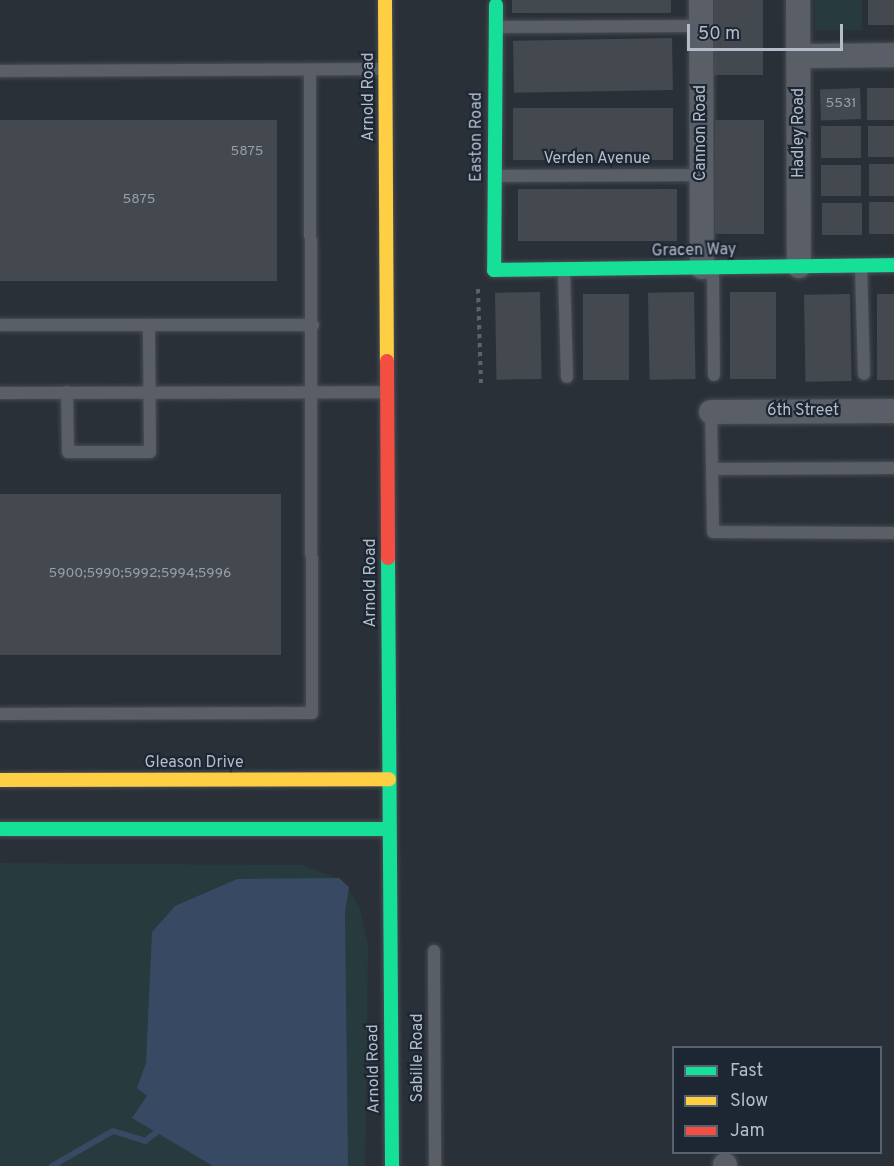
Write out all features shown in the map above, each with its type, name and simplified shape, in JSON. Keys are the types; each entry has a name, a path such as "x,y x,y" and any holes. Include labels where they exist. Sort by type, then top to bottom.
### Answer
{"street":[{"name":"Arnold Road","path":"385,0 388,829 392,1166"},
{"name":"Cannon Road","path":"701,0 701,175 707,267"},
{"name":"Hadley Road","path":"798,0 799,266"},
{"name":"Easton Road","path":"494,270 493,27 496,5"},
{"path":"799,56 894,55"},
{"name":"Gracen Way","path":"494,270 894,265"},
{"name":"6th Street","path":"711,412 894,411"},
{"name":"Gleason Drive","path":"0,780 389,779"},
{"path":"0,829 388,829"}],"lane":[{"path":"493,27 701,26"},
{"path":"0,71 385,69"},
{"path":"0,714 312,713 314,394 310,71"},
{"name":"Verden Avenue","path":"494,176 701,175"},
{"path":"861,265 864,374"},
{"path":"707,267 714,375"},
{"path":"564,269 567,377"},
{"path":"0,325 313,325"},
{"path":"67,392 68,452 150,452 149,325"},
{"path":"0,393 151,391 314,394 387,392"},
{"path":"711,412 713,532 894,533"},
{"path":"712,469 894,468"},
{"name":"Sabille Road","path":"434,951 435,1166"}],"path":[{"path":"481,386 478,288 494,270"}],"green space":[{"path":"815,0 862,0 862,30 815,30"},
{"path":"0,863 302,865 342,880 359,906 368,944 365,1166 0,1166"}],"water":[{"path":"339,878 349,887 345,912 348,1166 213,1166 132,1118 147,1096 137,1088 146,1063 152,932 175,906 237,879"}],"building":[{"path":"512,0 671,0 671,13 512,13"},
{"path":"714,0 763,0 763,75 714,75"},
{"path":"868,0 894,0 894,25 868,25"},
{"path":"672,38 673,90 514,93 513,41"},
{"path":"860,88 861,119 821,120 820,89"},
{"path":"867,88 894,88 894,120 867,120"},
{"path":"513,108 673,108 673,160 513,160"},
{"path":"0,120 277,120 277,281 0,281"},
{"path":"715,120 764,120 764,234 715,234"},
{"path":"821,126 861,126 861,158 821,158"},
{"path":"868,126 894,126 894,157 868,157"},
{"path":"869,164 894,164 894,196 869,196"},
{"path":"821,165 861,165 861,196 821,196"},
{"path":"518,189 677,189 677,241 518,241"},
{"path":"869,202 894,202 894,234 869,234"},
{"path":"822,203 862,203 862,235 822,235"},
{"path":"540,292 542,379 497,380 495,293"},
{"path":"694,292 696,379 650,380 648,293"},
{"path":"730,292 776,292 776,379 730,379"},
{"path":"583,294 629,294 629,380 583,380"},
{"path":"850,294 852,381 806,382 804,295"},
{"path":"877,294 894,294 894,380 877,380"},
{"path":"0,494 281,494 281,655 0,655"}],"waterway":[{"path":"52,1166 113,1131 145,1141 162,1128"}],"traffic: fast":[{"path":"496,5 494,270 894,265"},
{"path":"388,558 392,1166"},
{"path":"0,829 388,829"}],"traffic: slow":[{"path":"385,0 387,361"},
{"path":"0,780 389,779"}],"traffic: jam":[{"path":"387,361 388,558"}]}
